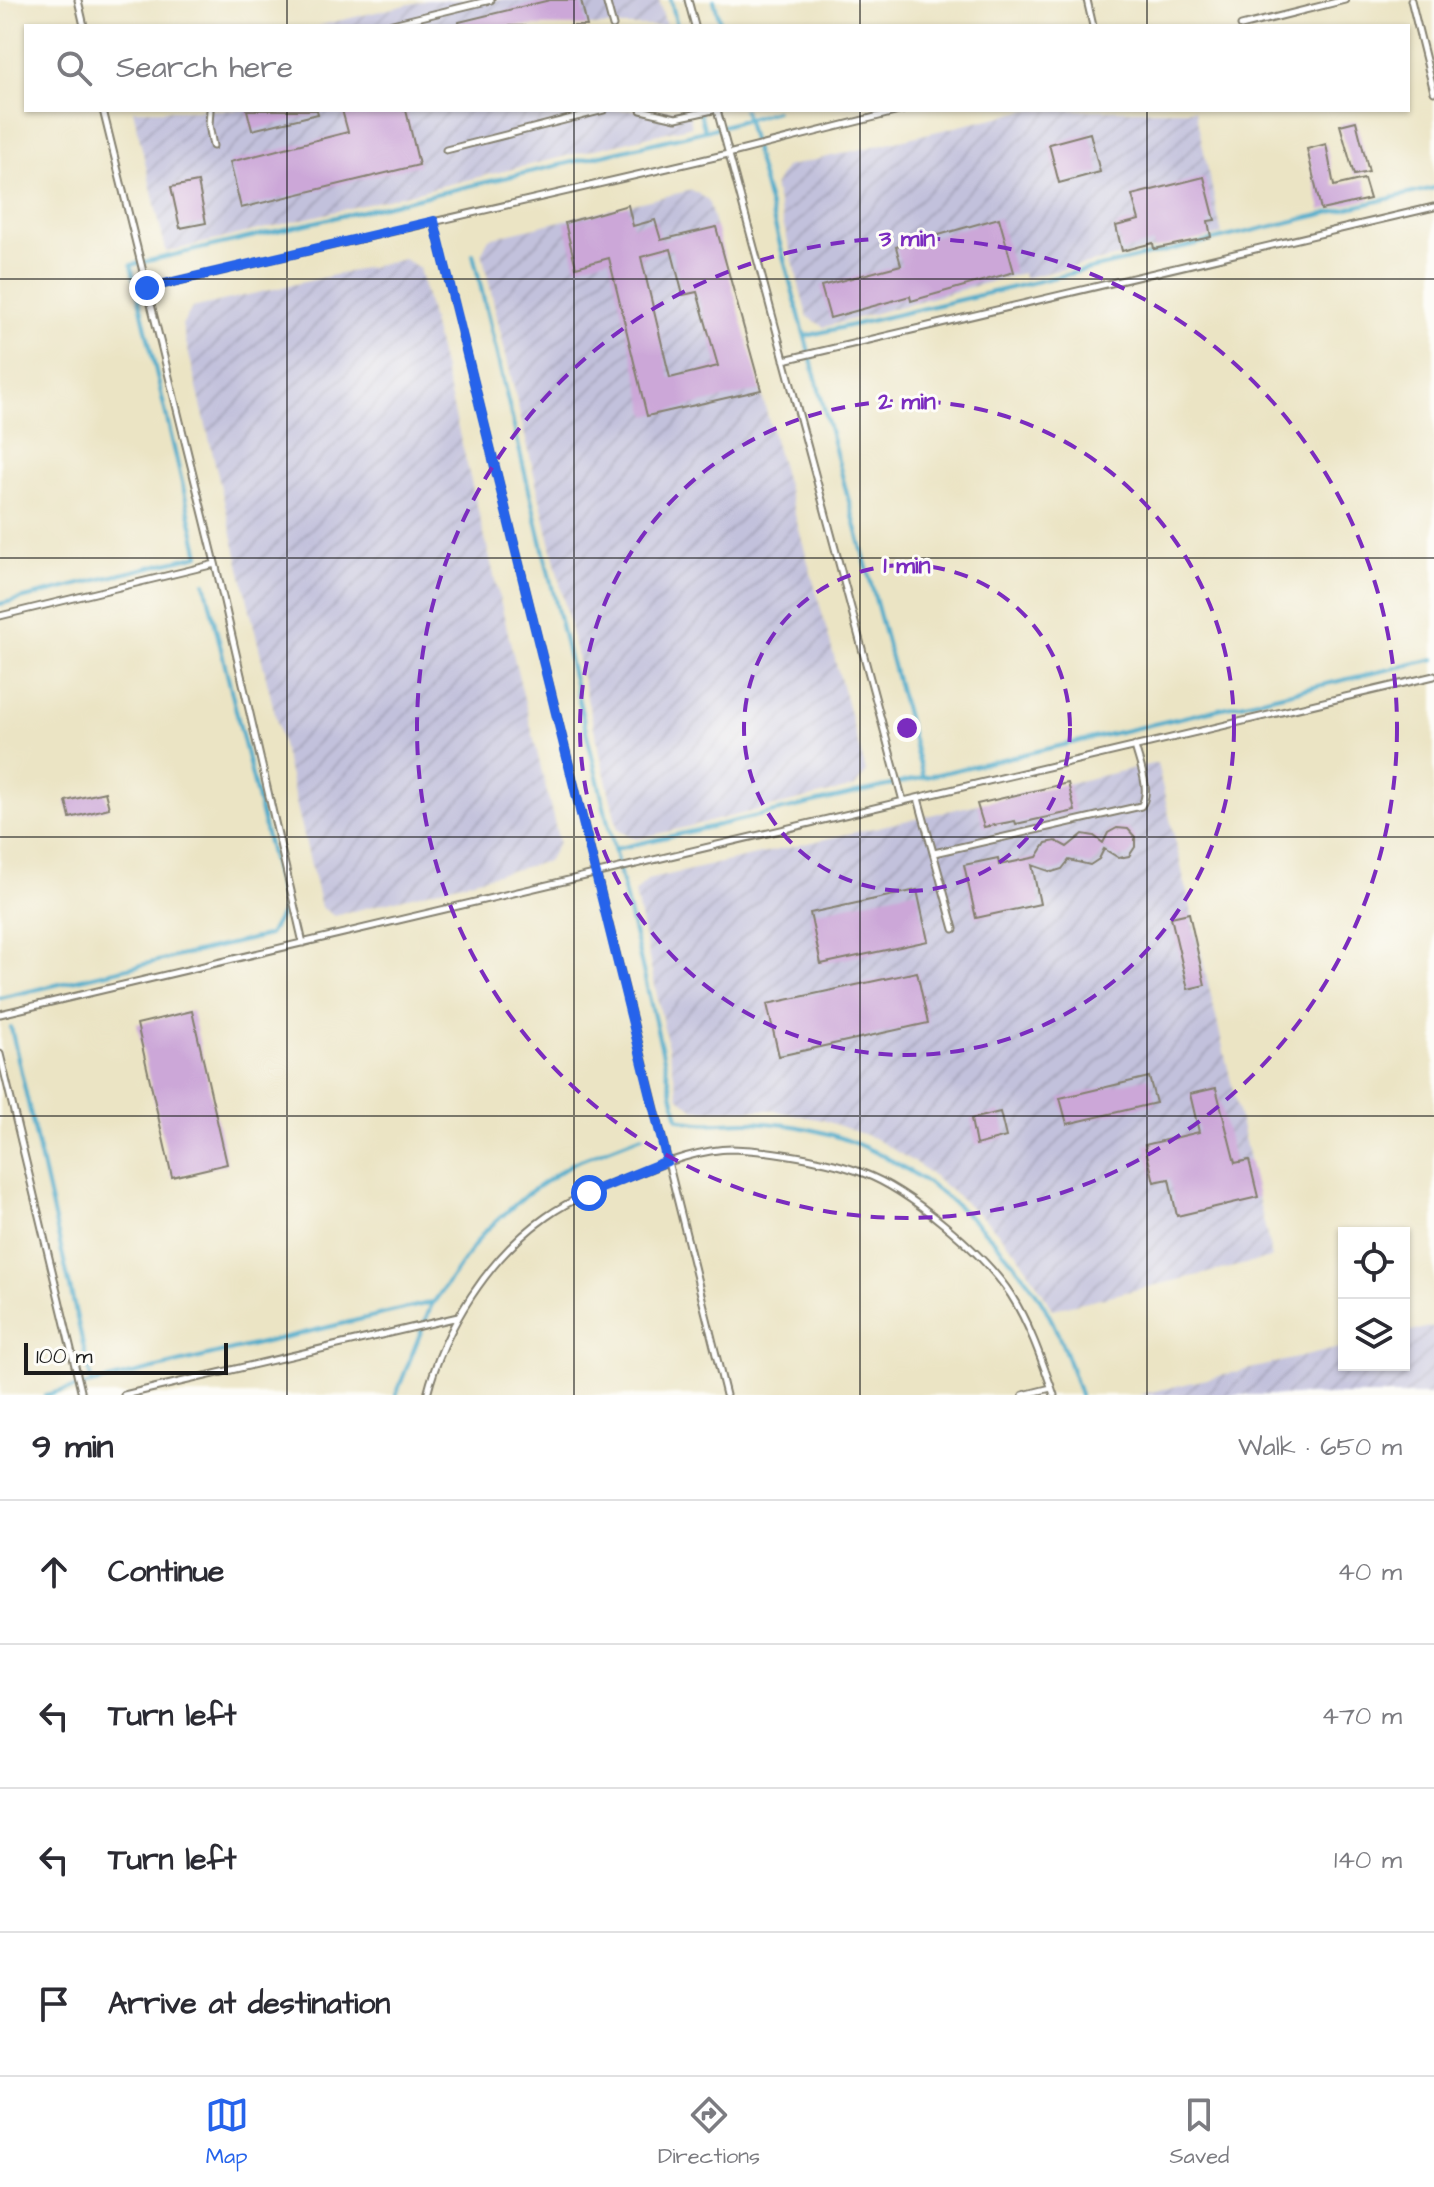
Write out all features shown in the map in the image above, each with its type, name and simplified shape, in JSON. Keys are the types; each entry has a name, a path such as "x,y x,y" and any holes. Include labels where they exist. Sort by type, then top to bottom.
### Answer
{"lane":[{"path":"78,0 84,24"},
{"path":"392,24 491,0"},
{"path":"606,0 612,24"},
{"path":"688,0 694,24"},
{"path":"1087,0 1093,24"},
{"path":"1249,24 1345,0"},
{"path":"1411,0 1434,92"},
{"path":"103,112 215,564 303,943"},
{"path":"210,112 213,146"},
{"path":"446,150 596,112"},
{"path":"650,112 676,118 705,112"},
{"path":"716,112 903,801"},
{"path":"147,288 728,154 895,112"},
{"path":"784,360 1434,207"},
{"path":"434,221 726,1395"},
{"path":"0,616 215,564"},
{"path":"0,1014 1434,676"},
{"path":"934,853 1141,806 1146,792 1135,746"},
{"path":"918,798 954,929"},
{"path":"0,1054 82,1395"},
{"path":"427,1395 460,1316 507,1250 546,1217 589,1193 667,1161 730,1149 797,1157 864,1173 917,1204 967,1244 1010,1294 1041,1358 1052,1392 1023,1395"},
{"path":"124,1395 460,1316"}],"shaded area":[{"path":"427,0 659,0 665,24 325,24"},
{"path":"133,112 688,112 692,126 166,252"},
{"path":"1019,112 1195,112 1222,234 1024,278 1023,273 824,327 807,316 774,187 785,167"},
{"path":"692,190 708,200 866,772 855,787 636,839 618,830 482,253 489,238"},
{"path":"404,259 419,268 559,842 548,861 334,916 321,907 182,325 192,308"},
{"path":"1157,763 1272,1258 1053,1309 1017,1253 988,1222 922,1167 874,1138 823,1120 770,1110 695,1110 679,1098 635,893 647,880"},
{"path":"1434,1326 1434,1395 1138,1395 1338,1348 1338,1371 1410,1371 1410,1332"}],"building":[{"path":"550,0 581,0 587,24 459,24"},
{"path":"248,112 318,112 318,114 252,130"},
{"path":"343,112 406,112 419,165 241,208 230,162 348,132"},
{"path":"1356,121 1369,172 1354,175 1340,125"},
{"path":"1090,133 1100,172 1059,183 1049,144"},
{"path":"1326,144 1334,186 1364,179 1370,199 1321,210 1307,149"},
{"path":"1204,177 1215,220 1208,221 1211,237 1154,249 1153,243 1122,251 1116,226 1139,220 1132,195"},
{"path":"198,182 206,223 180,228 171,187"},
{"path":"628,205 633,226 655,220 661,240 716,227 761,390 647,416 609,258 576,267 565,223","holes":["671,249 683,295 697,292 718,366 670,378 641,257"]},
{"path":"999,218 1014,272 911,301 910,296 830,318 821,286 901,265 896,247"},
{"path":"1068,783 1075,811 1016,824 1015,821 984,827 977,804"},
{"path":"105,792 109,808 70,818 66,801"},
{"path":"1117,828 1128,829 1135,837 1135,847 1129,856 1119,858 1104,849 1099,859 1090,865 1069,860 1062,869 1052,872 1032,865 1040,904 976,918 964,865 998,858 999,865 1037,857 1046,843 1056,841 1067,847 1083,834 1094,836 1103,843 1108,833"},
{"path":"917,890 928,941 821,964 810,913"},
{"path":"1189,913 1205,985 1188,989 1171,917"},
{"path":"917,972 928,1023 779,1056 767,1004"},
{"path":"192,1011 227,1164 172,1177 137,1024"},
{"path":"1149,1077 1156,1103 1067,1124 1060,1098"},
{"path":"1216,1088 1235,1163 1249,1160 1258,1197 1177,1216 1169,1179 1154,1182 1145,1145 1199,1132 1190,1094"},
{"path":"1000,1112 1006,1137 976,1145 971,1119"}],"waterway":[{"path":"671,0 677,24"},
{"path":"714,0 720,24"},
{"path":"700,112 705,131"},
{"path":"745,112 923,777"},
{"path":"0,604 199,555 131,265 705,131 772,112"},
{"path":"806,336 1434,188"},
{"path":"473,254 678,1118 705,1123 781,1124 833,1135 898,1164 928,1184 984,1230 1039,1296 1053,1323 1080,1395"},
{"path":"0,998 269,935 284,908 205,583"},
{"path":"615,849 1434,659"},
{"path":"11,1028 92,1384"},
{"path":"396,1395 431,1306 484,1232 527,1194 573,1163 642,1136"},
{"path":"45,1395 433,1302"}],"route":[{"path":"147,288 434,221 667,1161 589,1193"}]}
